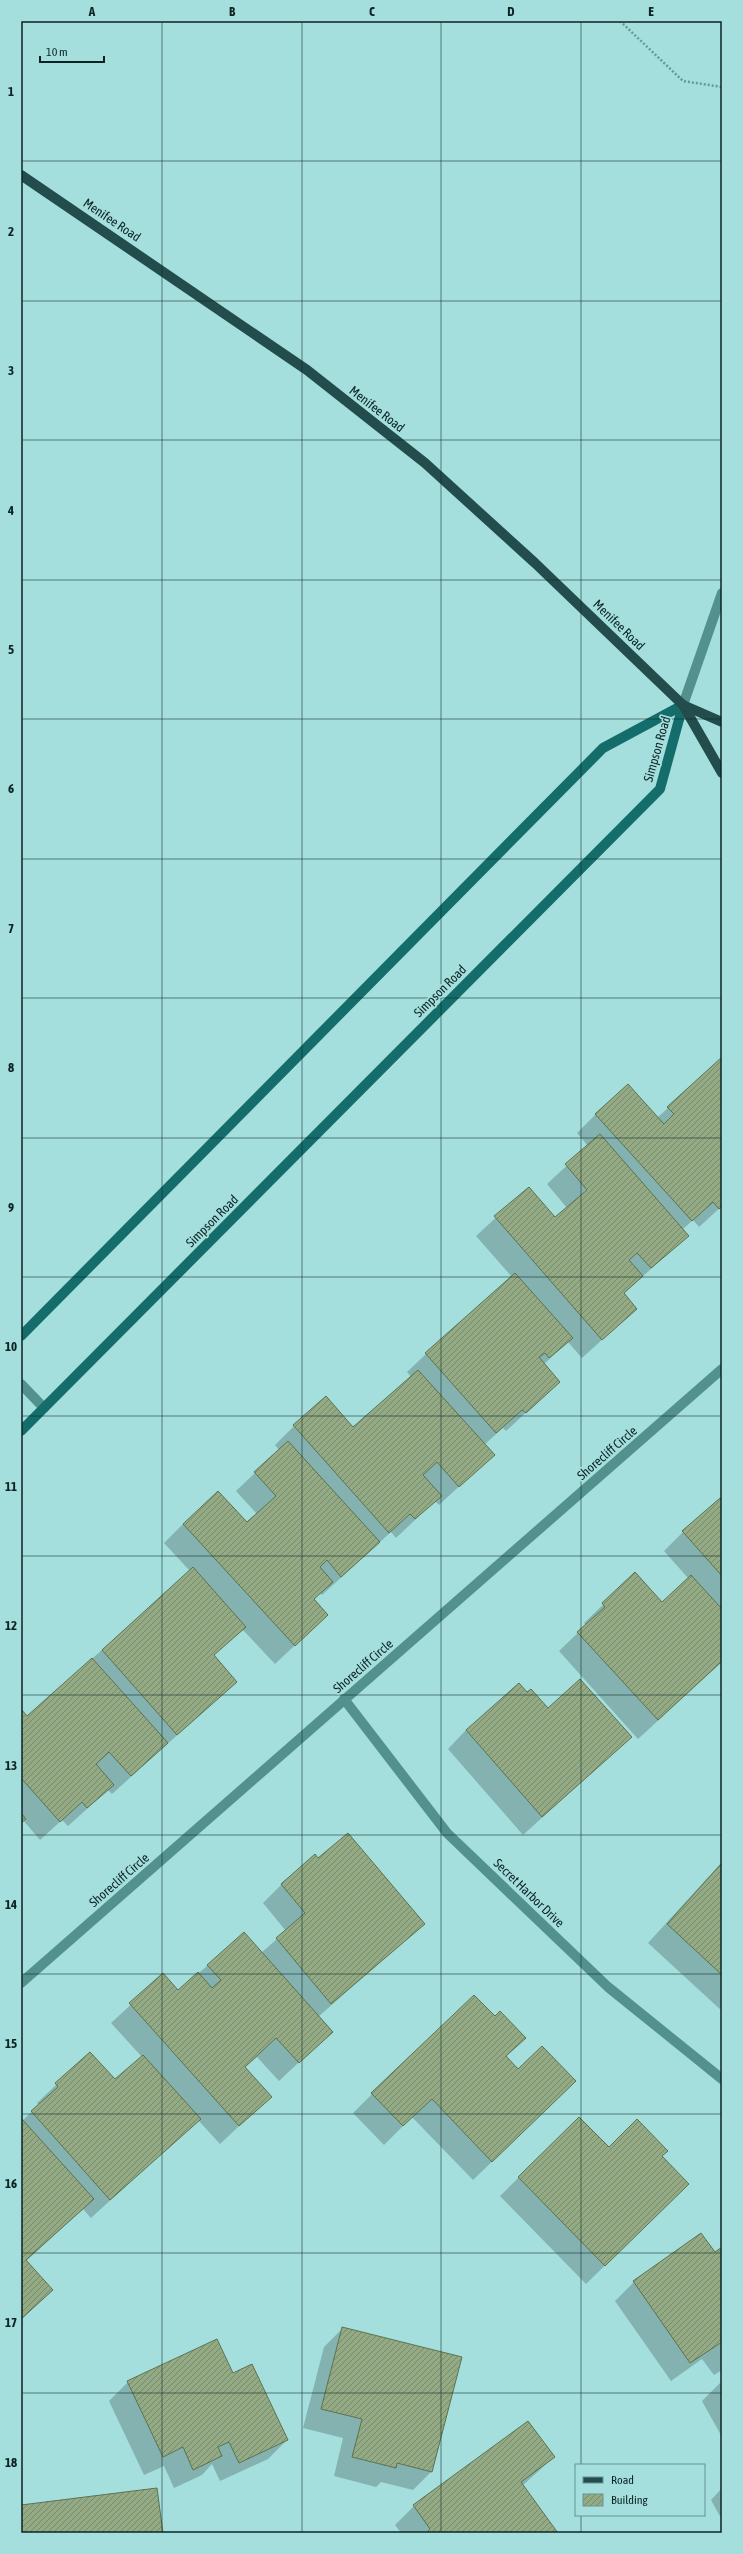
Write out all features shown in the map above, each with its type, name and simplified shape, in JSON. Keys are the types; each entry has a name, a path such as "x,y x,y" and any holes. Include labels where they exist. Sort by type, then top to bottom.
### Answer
{"main road":[{"name":"Menifee Road","path":"21,175 307,370 425,463 535,563 683,705 722,773"},
{"name":"Menifee Road","path":"683,705 722,722"},
{"name":"Simpson Road","path":"21,1336 602,748 683,705"},
{"name":"Simpson Road","path":"21,1432 660,789 683,705"}],"street":[{"path":"683,705 722,593"},
{"name":"Shorecliff Circle","path":"21,1983 722,1369"},
{"path":"21,1384 44,1408"},
{"name":"Secret Harbor Drive","path":"344,1699 447,1833 608,1987 722,2079"}],"path":[{"path":"620,21 683,81 722,87"}],"building":[{"path":"722,1057 722,1206 719,1209 713,1202 692,1221 595,1114 628,1084 664,1124 674,1114 667,1107"},
{"path":"600,1134 689,1236 651,1268 637,1253 629,1260 643,1276 624,1293 637,1309 602,1340 494,1216 529,1187 555,1217 587,1190 565,1164"},
{"path":"515,1273 573,1338 549,1358 545,1353 539,1357 560,1382 526,1413 522,1410 496,1433 425,1353"},
{"path":"418,1370 495,1455 459,1487 437,1462 423,1475 442,1496 415,1519 410,1514 389,1533 293,1425 326,1396 353,1427"},
{"path":"288,1441 380,1542 341,1577 327,1560 320,1567 333,1582 314,1599 328,1615 295,1646 183,1524 218,1491 247,1522 276,1496 254,1472"},
{"path":"720,1498 722,1501 722,1576 682,1531"},
{"path":"193,1567 246,1627 214,1655 237,1682 177,1735 102,1650"},
{"path":"635,1572 662,1602 691,1575 722,1609 722,1661 658,1720 577,1632 605,1607 602,1603"},
{"path":"92,1658 168,1743 131,1776 109,1752 96,1764 114,1785 87,1808 82,1802 60,1822 21,1778 21,1709 27,1716"},
{"path":"580,1679 632,1737 542,1817 466,1730 519,1683 527,1692 531,1689 548,1708"},
{"path":"21,1813 26,1819 21,1823"},
{"path":"348,1833 425,1924 331,2004 276,1938 305,1913 281,1884 315,1854 318,1858"},
{"path":"722,1863 722,1975 667,1924"},
{"path":"244,1932 333,2032 299,2063 276,2038 245,2067 272,2097 239,2126 129,2003 163,1973 178,1990 198,1972 212,1988 221,1980 207,1965"},
{"path":"474,1995 495,2016 500,2011 526,2038 506,2056 518,2069 542,2046 576,2081 492,2162 432,2099 403,2126 371,2093"},
{"path":"90,2052 115,2079 143,2055 201,2119 110,2200 31,2111 58,2087 55,2083"},
{"path":"579,2117 609,2147 637,2119 668,2151 662,2156 689,2184 605,2266 518,2177"},
{"path":"21,2118 94,2199 26,2260 53,2290 21,2319"},
{"path":"701,2233 715,2252 722,2247 722,2342 690,2363 633,2281"},
{"path":"342,2327 462,2357 432,2472 397,2463 396,2468 352,2457 362,2419 321,2409"},
{"path":"217,2339 233,2373 252,2364 288,2440 239,2463 229,2442 218,2447 222,2456 193,2470 183,2447 163,2457 127,2381"},
{"path":"528,2421 555,2457 521,2482 558,2533 426,2533 430,2529 413,2505"},
{"path":"157,2488 163,2533 21,2533 21,2505"}]}
